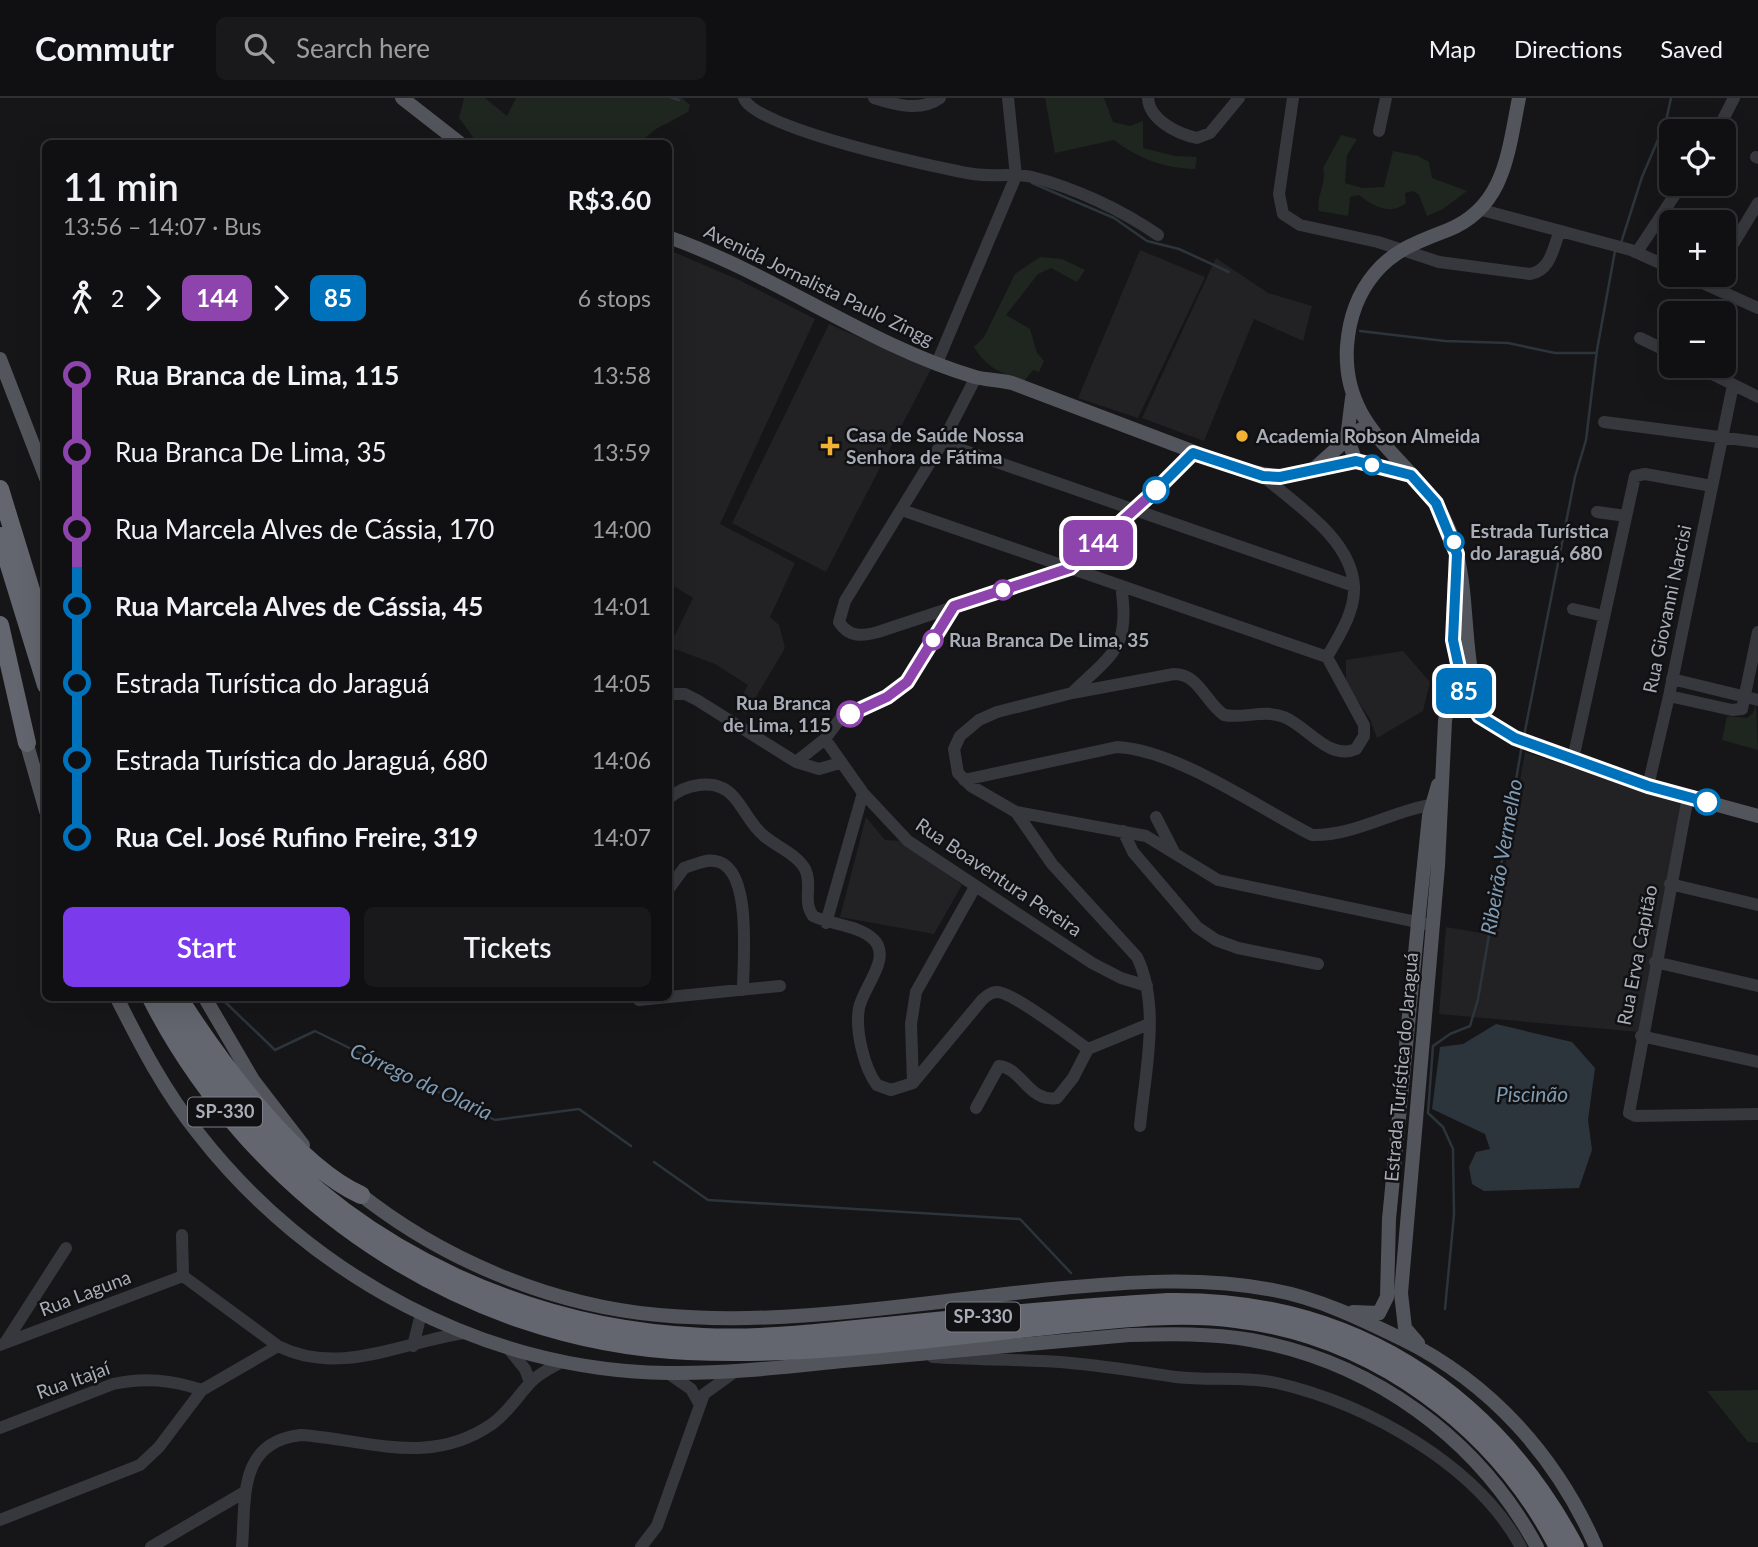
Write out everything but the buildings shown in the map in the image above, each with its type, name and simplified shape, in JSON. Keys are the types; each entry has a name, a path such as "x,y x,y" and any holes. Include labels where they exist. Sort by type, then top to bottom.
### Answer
{"highway":[{"path":"0,489 42,626"},
{"path":"0,536 42,672"},
{"path":"0,625 27,743"},
{"name":"SP-330","path":"152,1001 188,1063 213,1097 243,1134 294,1186 373,1247 412,1271 522,1319 590,1337 686,1351 778,1350 1168,1316 1238,1319 1295,1331 1386,1369 1443,1405 1496,1455 1535,1507 1558,1547"},
{"name":"SP-330","path":"168,1001 232,1101 278,1154 327,1198 375,1233 464,1282 577,1320 643,1332 704,1337 797,1335 1143,1303 1211,1302 1265,1309 1327,1327 1382,1350 1451,1393 1483,1421 1518,1459 1540,1487 1575,1547"},
{"path":"180,1001 222,1062 265,1112 318,1167 341,1186 361,1195"}],"main road":[{"path":"1356,461 1347,438 1352,398 1346,360 1350,321 1365,287 1376,271 1399,251 1451,229 1482,209 1497,189 1519,98"},
{"path":"409,100 456,140"},
{"name":"Avenida Jornalista Paulo Zingg","path":"672,239 742,266 852,325 937,363 992,380 1008,389 1031,391 1193,453 1263,476 1280,477 1356,461 1390,463"},
{"path":"0,359 42,468"},
{"path":"1352,398 1390,463 1411,475 1436,503 1457,554 1465,686"},
{"name":"Avenida Jornalista Paulo Zingg","path":"1315,468 1347,438 1369,426"},
{"path":"1457,554 1453,640 1465,686 1486,721 1515,738 1648,786 1758,816"},
{"path":"0,661 42,797"},
{"name":"Estrada Turística do Jaraguá","path":"1331,1307 1370,1315 1379,1313 1386,1304 1389,1219 1418,923 1442,770 1445,721 1465,686"},
{"name":"Estrada Turística do Jaraguá","path":"1433,1355 1405,1328 1401,1303 1433,925 1437,804"},
{"path":"119,1001 175,1101 232,1172 278,1217 326,1256 421,1314 464,1333 508,1348 564,1361 668,1373 736,1371 1129,1335 1183,1334 1252,1340 1308,1354 1375,1384 1428,1417 1466,1449 1494,1480 1513,1505 1537,1547"},
{"path":"207,1001 253,1080 301,1143 386,1214 466,1261 566,1297 656,1315 728,1318 800,1315 1069,1287 1182,1281 1224,1282 1276,1290 1331,1307 1433,1355 1488,1396 1534,1443 1571,1496 1597,1547"}],"street":[{"path":"744,98 753,110 774,120 850,146 975,174 1016,176 1050,183 1114,209 1158,234"},
{"path":"874,98 917,107 926,106 940,98"},
{"path":"937,363 1016,176 1008,98"},
{"path":"1148,98 1152,112 1161,121 1197,138 1210,133 1239,98"},
{"path":"1293,98 1279,194 1283,214 1300,225 1378,242 1439,262 1530,274 1538,273 1548,262 1559,233"},
{"path":"1379,131 1386,98"},
{"path":"1723,119 1734,98"},
{"path":"1634,251 1673,196"},
{"path":"1736,239 1758,203"},
{"path":"1482,209 1559,233 1634,251 1659,262"},
{"path":"1723,287 1758,308"},
{"path":"1640,338 1659,347"},
{"path":"976,377 942,443 845,601 839,622 850,633 864,635 1070,568 1193,453"},
{"path":"1719,378 1758,397"},
{"name":"Rua Giovanni Narcisi","path":"1648,786 1670,696 1733,385"},
{"path":"1604,422 1721,440 1758,442"},
{"path":"942,443 1354,586"},
{"path":"1573,759 1637,474 1712,486"},
{"path":"1263,476 1325,530 1339,547 1354,586 1348,618 1327,657"},
{"path":"902,510 1327,657 1364,725 1361,744 1350,751 1332,749 1282,716 1224,715 1186,674 1072,693 997,712 969,727 960,736 954,749 958,773 964,780 1016,812 1146,836 1173,850 1218,880 1433,925"},
{"path":"1597,512 1626,516"},
{"path":"1072,693 1114,653 1120,641 1126,617 1121,586"},
{"path":"796,762 825,739 840,719 887,697 907,682 954,606"},
{"path":"1573,609 1604,616"},
{"path":"1670,696 1742,709 1752,698 1758,632"},
{"path":"1672,679 1752,698"},
{"path":"672,694 685,694 697,700 796,762 818,769 839,764"},
{"name":"Rua Boaventura Pereira","path":"825,739 839,764 908,841 1093,963 1121,978 1147,986"},
{"path":"964,780 1117,747 1132,748 1177,762 1312,835 1327,835 1360,828 1437,804"},
{"path":"672,796 684,788 702,784 731,793 758,831 801,863 809,881 808,910 826,923 865,933 876,942 880,959 862,997 858,1016 868,1071 882,1088 891,1090 913,1083 982,1000 994,992 1001,993 1035,1012 1088,1049"},
{"path":"826,923 863,793"},
{"name":"Rua Erva Capitão","path":"1688,797 1629,1110 1635,1116 1758,1114"},
{"path":"1016,812 1052,864 1137,957 1147,986 1149,1024 1140,1126"},
{"path":"1156,817 1173,850"},
{"path":"1124,831 1133,852 1197,927 1216,940 1238,948 1318,964"},
{"path":"672,884 684,868 716,861 731,867 739,882 742,898 743,990"},
{"path":"1670,884 1758,905"},
{"path":"913,1083 911,1024 916,992 975,887"},
{"path":"1655,962 1758,986"},
{"path":"672,997 780,986"},
{"path":"976,1108 992,1076 1002,1066 1038,1096 1057,1098 1073,1078 1088,1049 1149,1024"},
{"path":"1641,1036 1758,1062"},
{"path":"182,1236 183,1276 278,1346 303,1354 341,1358 391,1352 464,1333"},
{"path":"2,1344 20,1322 66,1248"},
{"name":"Rua Laguna","path":"2,1344 183,1276"},
{"path":"413,1346 421,1314"},
{"path":"20,1322 29,1335"},
{"path":"0,1520 140,1465 159,1447 202,1390 278,1346"},
{"path":"508,1348 525,1369 530,1382"},
{"path":"908,1355 1070,1363 1178,1377 1256,1380 1315,1395 1378,1422 1457,1468 1482,1492 1521,1547"},
{"path":"242,1547 243,1493 261,1451 285,1437 328,1437 402,1449 437,1448 455,1443 492,1424 519,1398 530,1382 564,1361"},
{"path":"641,1547 657,1526 699,1403 708,1389 736,1371"},
{"path":"668,1373 691,1389 699,1403"},
{"name":"Rua Itajaí","path":"0,1428 113,1384 130,1380 161,1380 202,1390"},
{"path":"151,1547 243,1493"}],"shaded area":[{"path":"464,98 485,98 507,116 516,98 682,98 690,105 688,112 656,129 643,140 475,140 459,118"},
{"path":"1045,98 1104,98 1113,122 1130,126 1143,121 1143,148 1175,156 1197,157 1195,169 1152,161 1114,140 1055,153"},
{"path":"1341,135 1357,139 1347,155 1345,183 1362,188 1384,187 1393,151 1418,156 1429,162 1432,178 1467,191 1443,209 1427,216 1419,195 1413,191 1405,193 1406,203 1394,209 1376,206 1359,195 1350,197 1348,216 1319,211 1323,168"},
{"path":"1140,250 1205,277 1138,418 1078,398"},
{"path":"672,251 739,280 815,319 720,524 795,563 770,617 779,625 785,648 746,714 736,707 748,685 715,664 672,648 672,641 693,598 672,585"},
{"path":"1040,257 1062,259 1085,270 1077,282 1051,268 1038,274 1006,315 1030,329 1037,353 1044,361 1039,372 1033,370 1024,381 995,369 974,347 984,337 1015,274"},
{"path":"1216,258 1268,293 1312,306 1303,341 1254,319 1204,441 1142,418"},
{"name":"Casa de Saúde Nossa Senhora de Fátima","path":"829,324 931,369 826,572 732,523"},
{"path":"1403,651 1430,682 1423,711 1377,738 1370,719 1346,683 1346,660"},
{"path":"1756,703 1758,750 1722,740 1727,716 1747,718 1753,713"},
{"path":"1525,752 1682,804 1639,1032 1439,1014 1446,927 1493,935"},
{"path":"866,817 885,840 900,841 962,885 934,934 840,917"},
{"path":"1758,1390 1758,1443 1748,1442 1707,1391"}],"water":[{"name":"Piscinão","path":"1496,1024 1572,1042 1595,1068 1588,1120 1592,1150 1579,1188 1484,1191 1472,1184 1469,1167 1476,1152 1490,1149 1485,1134 1432,1109 1440,1047 1463,1044"}],"waterway":[{"path":"672,98 679,100"},
{"name":"Ribeirão Vermelho","path":"1621,243 1642,177 1666,121 1671,98"},
{"path":"1032,183 1114,218 1147,241 1179,249 1229,272"},
{"name":"Ribeirão Vermelho","path":"1524,736 1575,477 1586,440 1597,350 1615,251"},
{"path":"1360,331 1445,341 1508,343 1555,353 1596,353"},
{"name":"Ribeirão Vermelho","path":"1445,1309 1454,1215 1453,1149 1443,1127 1428,1113 1433,1046 1450,1034 1470,1026 1478,999 1522,745"},
{"name":"Córrego da Olaria","path":"224,1001 275,1050 315,1031 495,1120 579,1109 631,1146"},
{"name":"Córrego da Olaria","path":"654,1162 708,1200 1020,1219 1071,1273"}],"bus line":[{"name":"85","path":"1156,490 1193,453 1263,476 1280,477 1338,462 1356,461 1411,475 1436,503 1452,536 1457,554 1453,640 1464,691 1479,716 1515,738 1648,786 1707,802"},
{"name":"144","path":"850,714 898,691 907,682 954,606 1070,568 1156,490"}],"place":[{"name":"Academia Robson Almeida","path":"1242,436"},
{"name":"Casa de Saúde Nossa Senhora de Fátima","path":"830,446"},
{"name":"Estrada Turística do Jaraguá, 680","path":"1454,542"},
{"name":"Rua Branca De Lima, 35","path":"933,640"},
{"name":"Rua Branca de Lima, 115","path":"850,714"}]}
